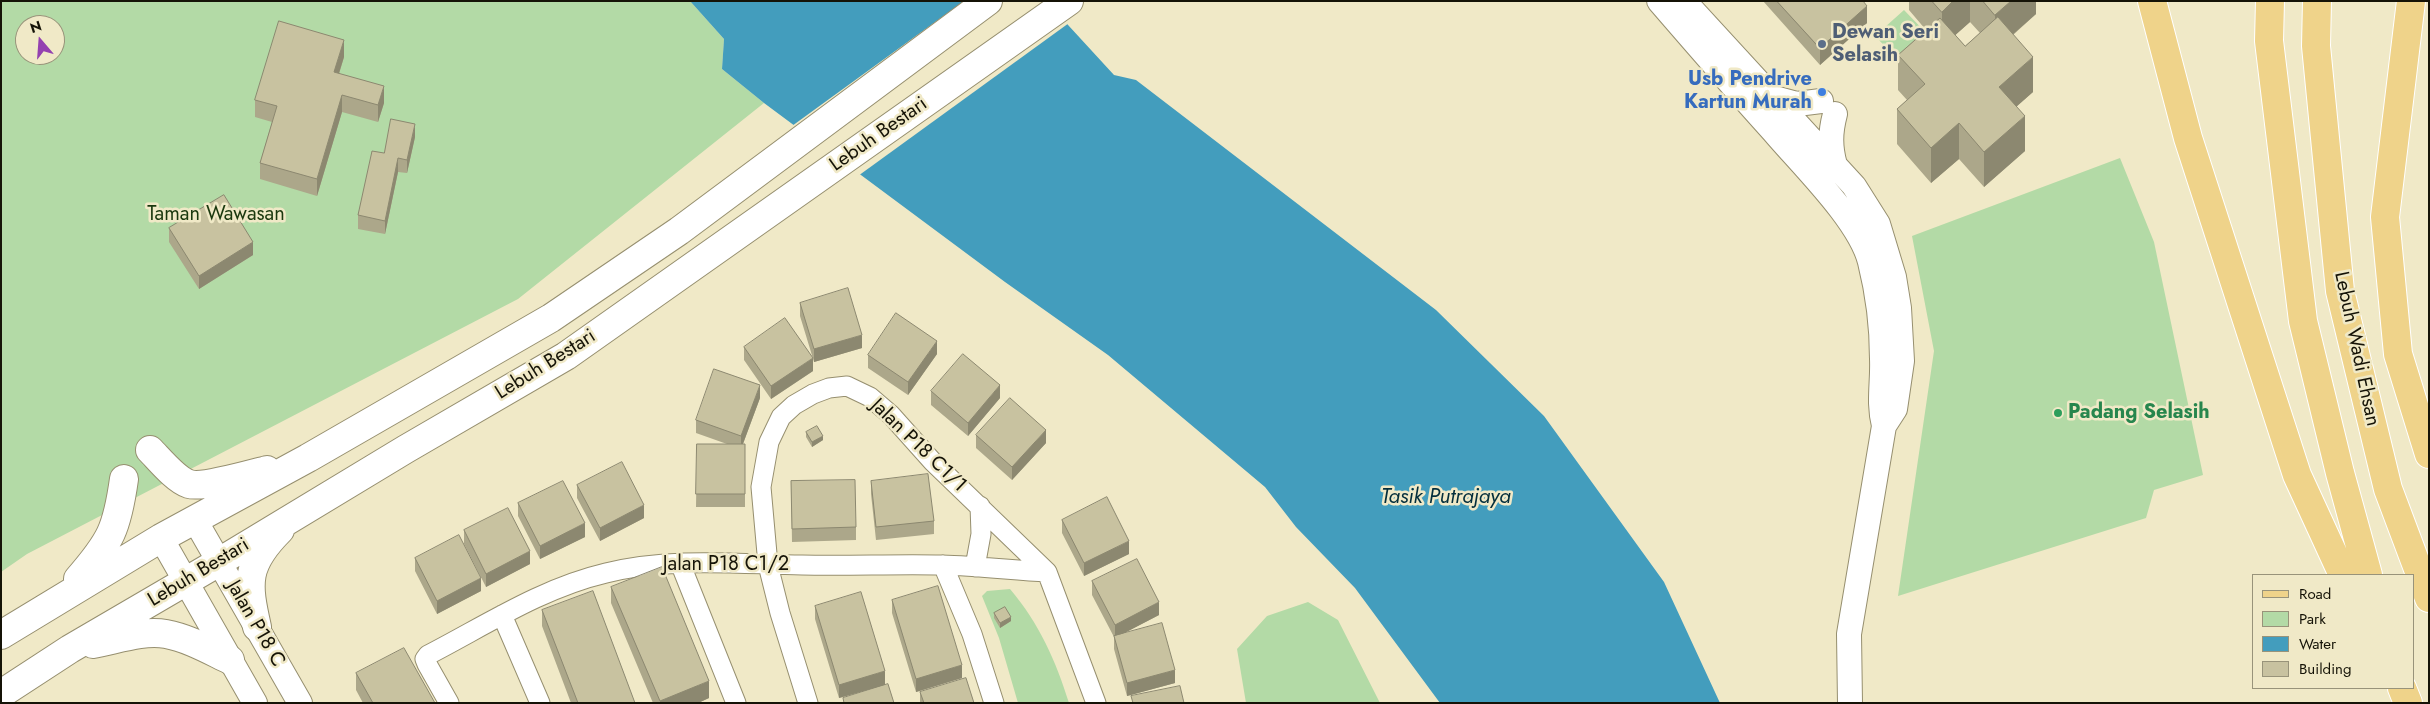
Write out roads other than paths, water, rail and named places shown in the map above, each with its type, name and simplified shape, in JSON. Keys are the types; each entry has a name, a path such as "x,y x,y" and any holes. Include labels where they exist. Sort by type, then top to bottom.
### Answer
{"main road":[{"name":"Lebuh Bestari","path":"1,634 161,538 308,458 551,318 679,231 988,1"},
{"name":"Lebuh Bestari","path":"1,694 70,649 566,356 1068,1"},
{"path":"2152,1 2188,138 2297,475 2343,574"},
{"path":"2270,1 2269,41 2303,321 2340,473 2368,574"},
{"name":"Lebuh Wadi Ehsan","path":"2317,1 2316,46 2340,291 2388,489 2429,598"},
{"path":"2411,1 2385,217 2398,354 2429,454"},
{"path":"150,450 169,469 189,484 226,480 308,458"},
{"path":"63,597 103,550 112,534 120,508 124,479"},
{"path":"257,627 250,595 250,577 272,538 293,517"},
{"path":"70,649 144,634 164,634 184,639 230,660"},
{"path":"2402,689 2408,703"}],"street":[{"path":"1659,1 1794,133 1836,166 1854,186 1874,217 1888,251 1899,308 1902,361 1895,409 1884,426 1849,634 1850,703"},
{"path":"1684,1 1771,97 1794,133 1800,160 1860,237 1870,259 1881,312 1882,361 1879,409 1884,426"},
{"path":"1771,97 1797,104 1828,108 1831,151 1836,166"},
{"name":"Jalan P18 C1/1","path":"808,703 780,612 768,565 761,487 769,442 781,417 794,405 829,388 848,386 870,397 891,415 933,462 1047,572 1096,703"},
{"path":"975,567 982,534 980,506"},
{"name":"Jalan P18 C","path":"194,520 300,703"},
{"name":"Jalan P18 C","path":"161,538 255,703"},
{"path":"680,563 736,703"},
{"name":"Jalan P18 C1/2","path":"449,703 425,659 428,655 527,601 572,583 605,573 639,566 680,563 943,565 1047,572"},
{"path":"943,565 972,634 994,703"},
{"path":"502,615 540,703"}],"water":[{"name":"Tasik Putrajaya","path":"690,1 1046,1 1114,75 1136,80 1436,310 1544,416 1664,582 1720,703 1440,703 1355,588 1296,527 1265,487 1108,355 1005,282 764,103 722,69 724,39"}],"place":[{"name":"Dewan Seri Selasih","path":"1822,44"},
{"name":"Usb Pendrive Kartun Murah","path":"1822,92"},
{"name":"Padang Selasih","path":"2058,413"}],"park label":[{"name":"Taman Wawasan","path":"216,215"}]}
